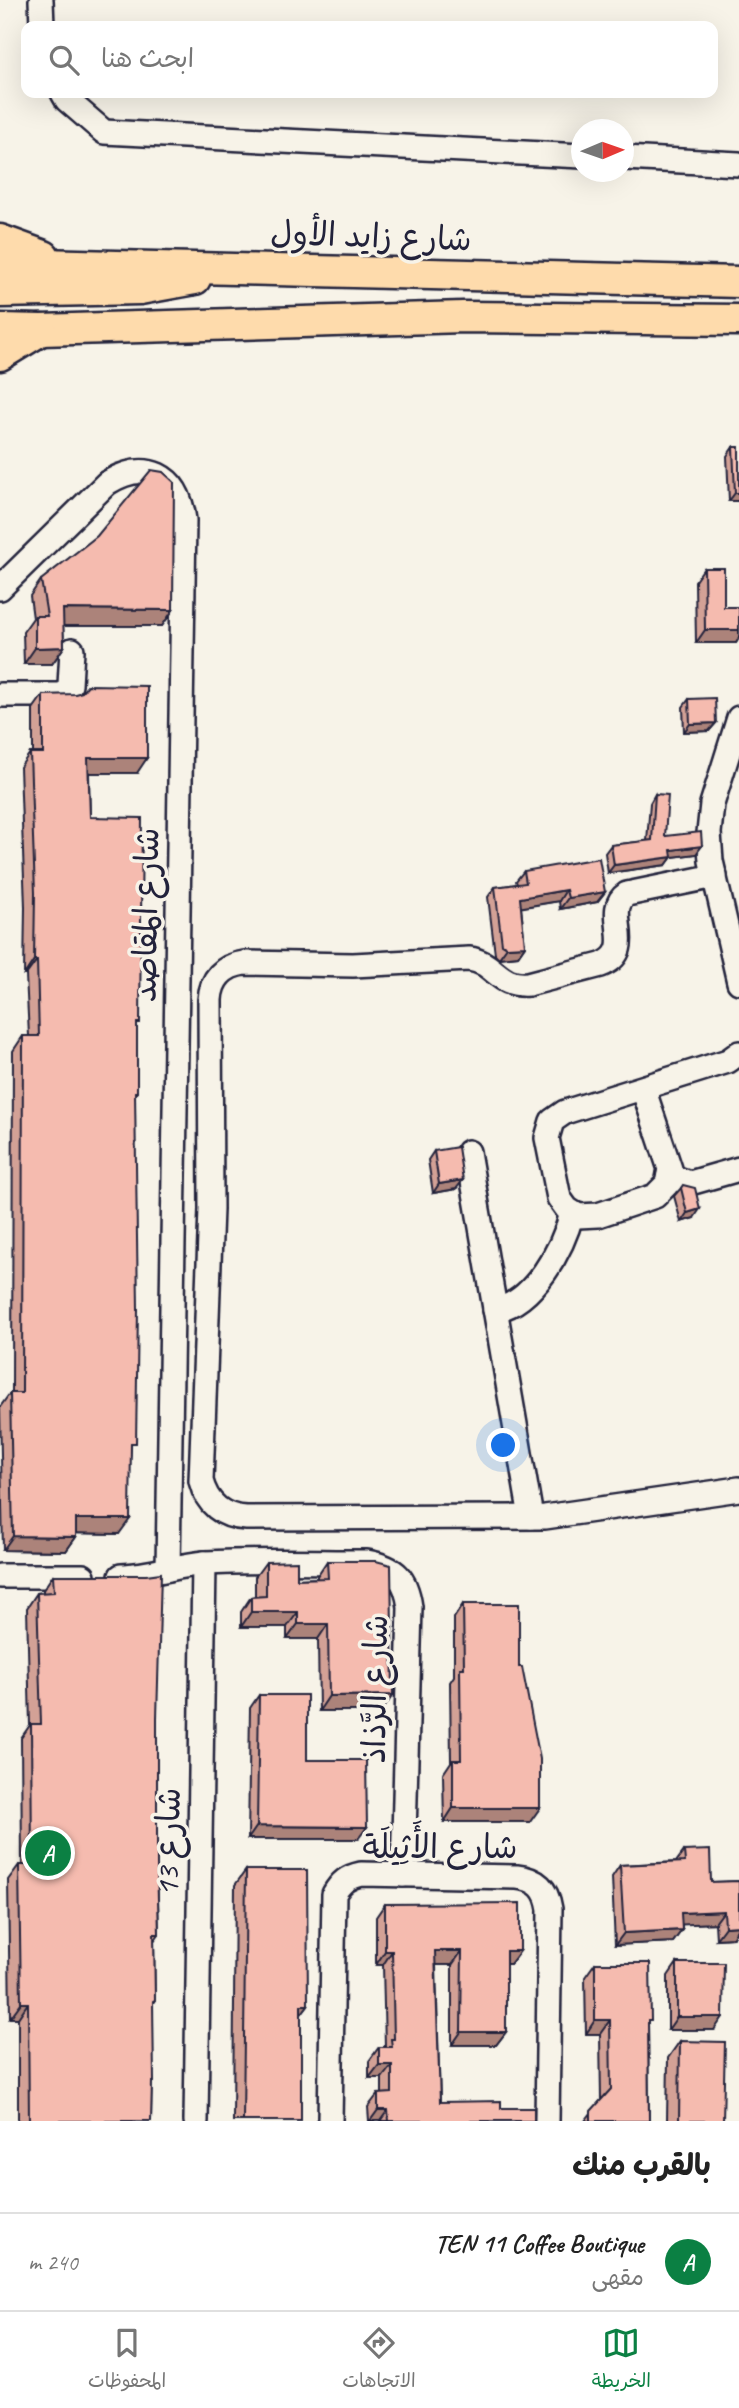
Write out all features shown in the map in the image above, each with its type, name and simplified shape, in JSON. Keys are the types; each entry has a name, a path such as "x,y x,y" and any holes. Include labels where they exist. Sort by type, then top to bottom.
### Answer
{"main road":[{"path":"0,240 64,263"},
{"name":"شارع زايد الأول","path":"0,263 739,282"},
{"path":"0,292 140,289 180,283 236,268"},
{"path":"0,329 463,317 739,320"},
{"path":"0,355 41,330"}],"street":[{"path":"41,0 41,21"},
{"path":"66,98 104,132 571,155"},
{"path":"634,159 739,164"},
{"name":"شارع المقاصد","path":"0,588 107,483 120,475 136,471 151,472 165,479 176,491 184,520 168,1569"},
{"path":"0,695 64,695 70,685 72,650"},
{"path":"739,718 709,818 709,847 739,982"},
{"path":"715,876 622,897 618,907 619,949 612,960 528,984 505,981 483,962 470,959 353,965 244,963 223,971 210,991 211,1219 201,1481 209,1500 222,1512 246,1518 558,1516 739,1489"},
{"path":"643,1088 668,1161 667,1184 655,1196 592,1217 572,1213 559,1198 548,1148 547,1132 552,1121 565,1112 728,1061 739,1053"},
{"path":"468,1152 531,1517"},
{"path":"669,1176 682,1182 690,1182 739,1169"},
{"path":"495,1310 516,1302 546,1271 562,1245 572,1213"},
{"name":"شارع الرَّذاذ","path":"0,1576 136,1576 204,1563 367,1562 384,1565 398,1574 407,1588 410,1607 403,1875"},
{"name":"شارع 13","path":"196,2121 204,1563"},
{"name":"شارع الأَثِيلَة","path":"330,2121 334,1894 340,1883 361,1874 530,1878 540,1885 548,1896 550,1959 547,2121"}],"building":[{"path":"733,447 739,447 739,493 735,493"},
{"path":"151,470 163,472 174,482 173,610 63,609 64,647 35,648 35,616 47,616 41,580 97,536"},
{"path":"704,568 724,568 724,607 739,607 739,630 705,630"},
{"path":"88,685 147,686 147,758 88,758 90,817 142,818 140,1023 137,1023 135,1092 138,1309 136,1443 131,1443 130,1519 76,1519 76,1537 13,1536 10,1393 22,1393 23,1036 39,1036 37,960 34,960 35,893 30,753 43,753 43,695 75,694 82,692"},
{"path":"715,698 716,723 690,724 689,699"},
{"path":"655,794 668,795 665,836 701,832 702,846 671,850 672,857 614,865 611,845 652,840"},
{"path":"599,858 605,892 568,898 566,890 520,898 525,946 507,947 502,944 495,887 526,883 524,871"},
{"path":"458,1147 463,1180 439,1184 434,1151"},
{"path":"683,1185 695,1188 700,1209 687,1213 681,1188"},
{"path":"297,1561 297,1579 328,1578 327,1561 376,1561 391,1565 393,1695 329,1696 328,1624 298,1624 298,1612 251,1612 251,1597 266,1596 266,1562"},
{"path":"161,1573 157,1718 159,1934 154,1934 154,2082 151,2121 29,2121 28,2003 21,2003 19,1865 32,1865 31,1724 41,1724 37,1593 54,1592 53,1575"},
{"path":"463,1604 519,1604 519,1667 522,1667 540,1759 540,1808 453,1808 453,1760 461,1760 460,1668 464,1668"},
{"path":"259,1695 307,1695 307,1760 366,1760 367,1827 257,1826"},
{"path":"710,1850 711,1882 739,1881 739,1926 725,1927 724,1911 681,1913 682,1930 624,1933 620,1865 685,1862 684,1851"},
{"path":"246,1870 307,1870 308,2005 301,2005 301,2121 243,2121"},
{"path":"520,1903 520,1951 506,1951 506,2032 461,2032 462,1951 435,1951 440,2102 501,2101 501,2108 534,2108 534,2121 389,2121 388,2110 378,2110 378,2094 392,2093 392,2065 379,2065 379,2047 392,2047 391,2039 394,2039 392,1951 385,1951 385,1904"},
{"path":"595,1963 650,1963 649,2121 591,2121 591,2111 611,2089 610,2020 595,2020"},
{"path":"677,1963 724,1963 723,2017 677,2017"},
{"path":"680,2041 725,2042 723,2121 679,2121"}],"place":[{"name":"TEN 11 Coffee Boutique","path":"48,1853"}]}
